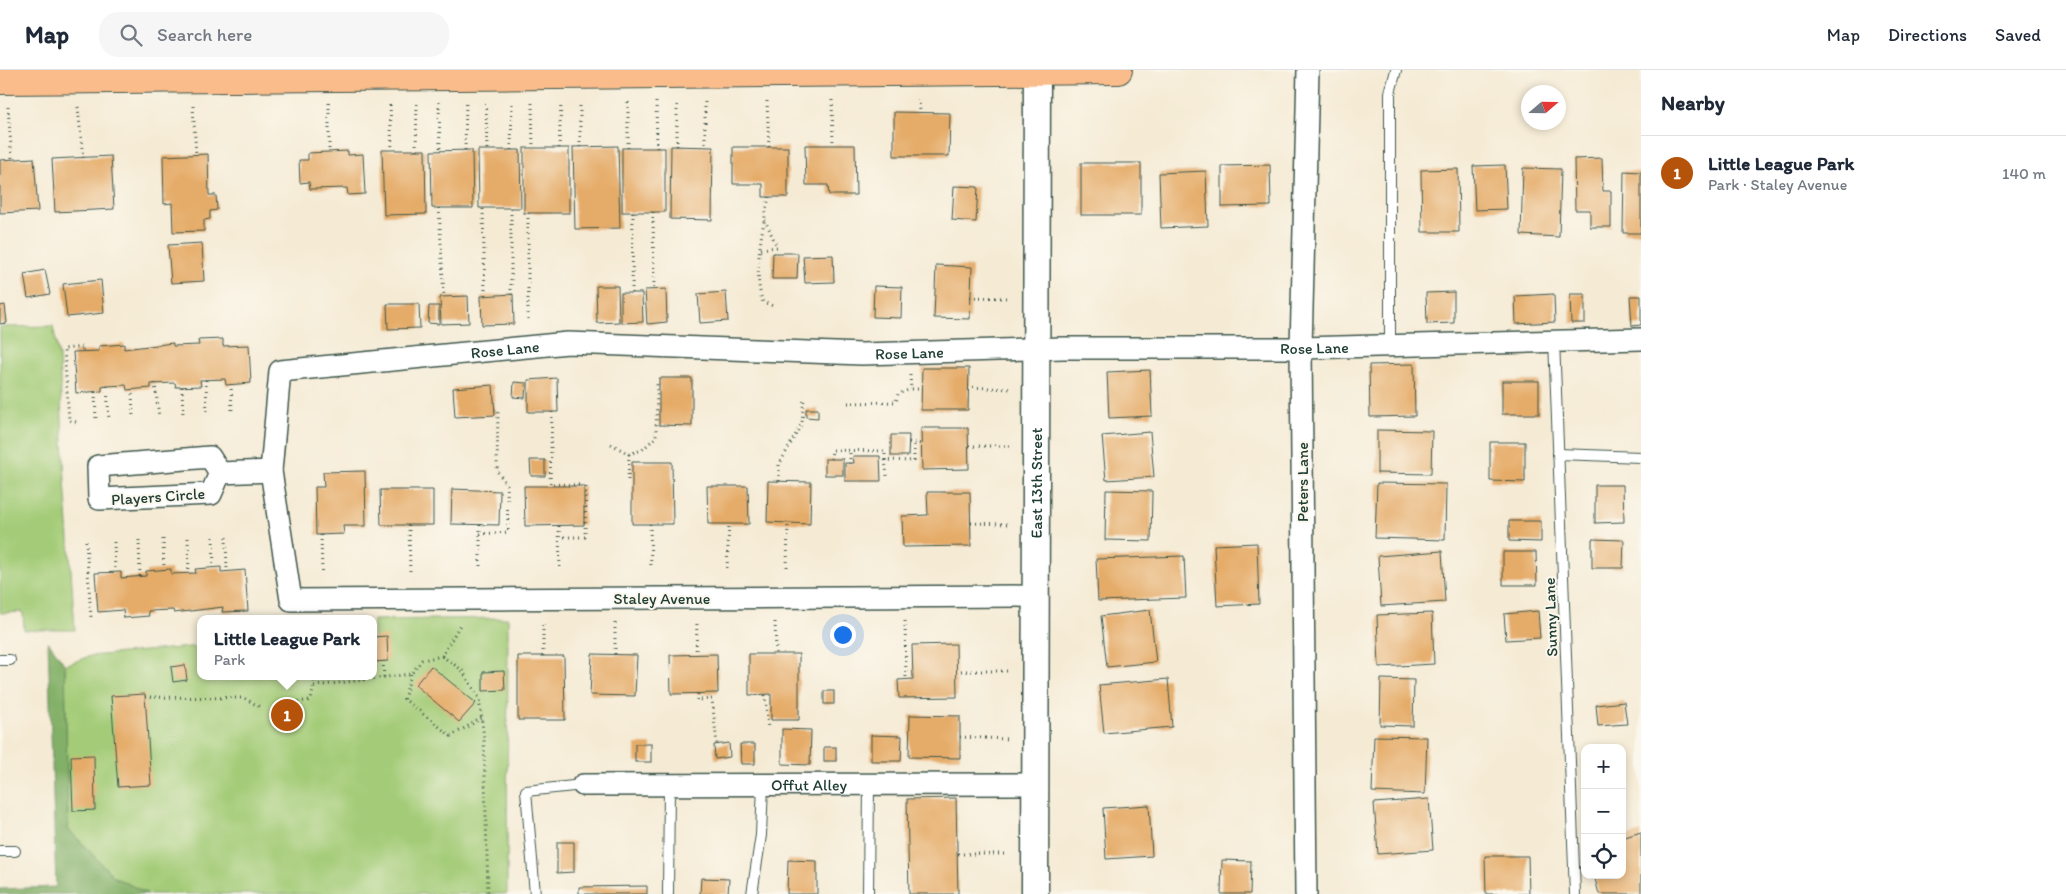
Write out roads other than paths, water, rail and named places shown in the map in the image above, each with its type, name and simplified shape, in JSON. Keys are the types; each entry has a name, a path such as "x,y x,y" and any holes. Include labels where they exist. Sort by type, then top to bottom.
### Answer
{"main road":[{"path":"4,91 558,81 665,84 1037,71 1118,70"}],"street":[{"name":"Peters Lane","path":"1306,894 1301,348 1308,70"},
{"name":"East 13th Street","path":"1035,894 1034,596 1037,71"},
{"name":"Rose Lane","path":"271,471 280,371 568,342 862,354 1035,349 1301,348 1641,339"},
{"name":"Players Circle","path":"210,457 220,474 212,494 99,500 98,466 210,457"},
{"name":"Players Circle","path":"220,474 271,471"},
{"name":"Staley Avenue","path":"271,471 291,600 1034,596"},
{"name":"Offut Alley","path":"583,785 1036,784"}],"lane":[{"path":"1390,345 1390,93 1396,70"},
{"name":"Sunny Lane","path":"1554,340 1575,894"},
{"path":"1558,454 1641,457"},
{"path":"535,894 526,790 583,785"},
{"path":"868,785 868,894"},
{"path":"668,894 669,786"},
{"path":"752,894 760,835 762,786"},
{"path":"0,851 15,851"}],"place":[{"name":"Little League Park","path":"287,715"}]}
